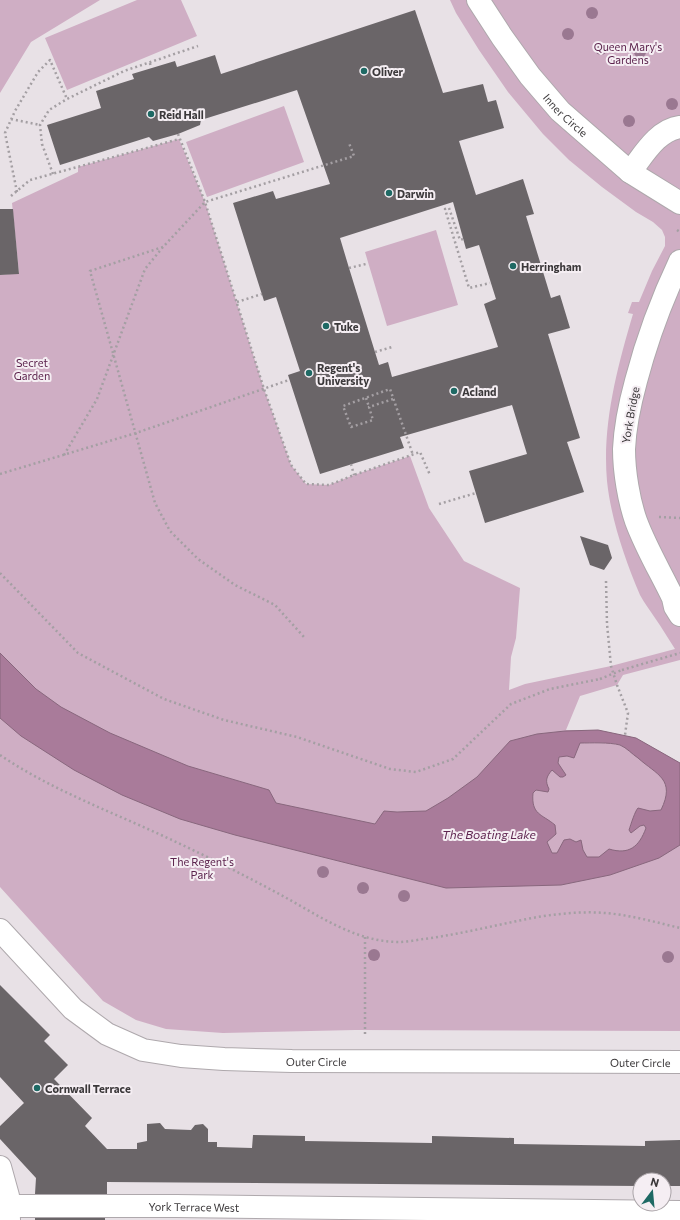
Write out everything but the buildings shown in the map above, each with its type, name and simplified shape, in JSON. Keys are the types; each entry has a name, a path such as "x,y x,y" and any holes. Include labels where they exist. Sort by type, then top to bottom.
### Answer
{"street":[{"name":"Inner Circle","path":"478,0 530,76 560,111 630,172 680,203"},
{"path":"630,172 657,138 674,128 680,128"},
{"name":"York Bridge","path":"676,606 636,522 629,495 624,451 626,428 642,360 666,290 680,261"},
{"name":"Outer Circle","path":"0,930 73,1010 107,1034 143,1050 181,1056 269,1060 680,1062"},
{"path":"0,1167 7,1188 9,1213"},
{"name":"York Terrace West","path":"9,1213 128,1207 175,1213 277,1214 441,1215 680,1212"}],"path":[{"path":"53,174 42,144 40,125 49,110 67,99 124,72 198,46"},
{"path":"17,192 5,133 11,119 38,72 50,60 67,99"},
{"path":"150,63 151,68"},
{"path":"11,119 40,125"},
{"path":"178,134 204,202 264,389 291,465 306,484 329,485 420,452 430,475"},
{"path":"11,196 30,180 179,139"},
{"path":"64,456 97,399 145,269 163,247 204,202 354,156 349,143"},
{"path":"463,239 460,240 449,208 445,209 469,288 490,283"},
{"path":"163,247 90,270 113,357 155,503 170,531 198,559 236,585 275,605 304,637"},
{"path":"348,268 366,264"},
{"path":"237,302 262,294"},
{"path":"375,352 392,348"},
{"path":"0,474 64,456 136,433 289,380"},
{"path":"366,398 373,420 350,427 343,406 366,398 390,390 413,455"},
{"path":"369,407 393,399"},
{"path":"351,464 354,475"},
{"path":"439,504 476,493"},
{"path":"655,517 680,518"},
{"path":"0,572 78,653 164,699 224,720 297,737 390,769 416,772 453,759 511,704 550,689 600,678 680,653"},
{"path":"606,581 607,624 611,666 628,713 625,735"},
{"path":"0,754 18,766 78,797 173,840 331,922 364,937 400,942 435,938 533,918 591,912 631,917 680,928"},
{"path":"364,937 365,1037"}],"green space":[{"path":"0,0 100,0 31,42 0,93"},
{"path":"137,0 181,0 197,36 67,90 45,38"},
{"name":"The Regent's Park","path":"450,0 680,0 680,660 623,675 617,685 580,696 566,730 598,730 636,738 680,763 680,1031 355,1030 223,1033 166,1029 136,1020 103,1001 0,887 0,275 19,273 12,203 78,172 78,167 179,139 205,202 264,389 291,465 306,484 329,485 410,456 429,508 464,561 520,588 516,638 511,657 509,690 525,684 611,666 675,649 642,598 634,582 615,525 607,481 606,460 612,397 621,355 633,314 628,313 632,302 639,302 652,271 665,246 665,237 662,230 653,222 636,212 602,187 569,160 543,134 508,92 479,50 456,13"},
{"path":"284,106 304,162 207,197 186,142"},
{"path":"436,230 458,305 387,326 365,252"}],"water":[{"name":"The Boating Lake","path":"0,653 36,689 61,707 110,733 188,766 269,790 276,803 375,824 384,811 426,811 448,798 477,777 510,741 537,734 598,730 636,738 680,763 680,845 659,858 610,875 561,885 446,888 235,835 180,819 122,795 74,770 21,736 0,718","holes":["580,743 611,743 623,746 658,774 665,784 665,800 661,810 650,811 638,808 629,830 631,833 640,826 644,825 646,828 636,845 628,850 616,851 609,849 599,857 587,857 583,850 581,840 576,842 570,839 564,840 557,853 552,853 547,842 556,834 555,825 538,813 534,806 533,793 536,790 548,792 549,789 547,779 552,770 560,777 566,775 558,763 559,757 567,756 574,758"]}],"place":[{"name":"Oliver","path":"364,71"},
{"name":"Reid Hall","path":"151,114"},
{"name":"Darwin","path":"389,193"},
{"name":"Herringham","path":"513,266"},
{"name":"Tuke","path":"326,326"},
{"name":"Regent's University","path":"309,373"},
{"name":"Acland","path":"454,391"},
{"name":"Cornwall Terrace","path":"37,1088"}],"park label":[{"name":"Queen Mary's Gardens","path":"628,52"},
{"name":"Secret Garden","path":"32,368"}]}
